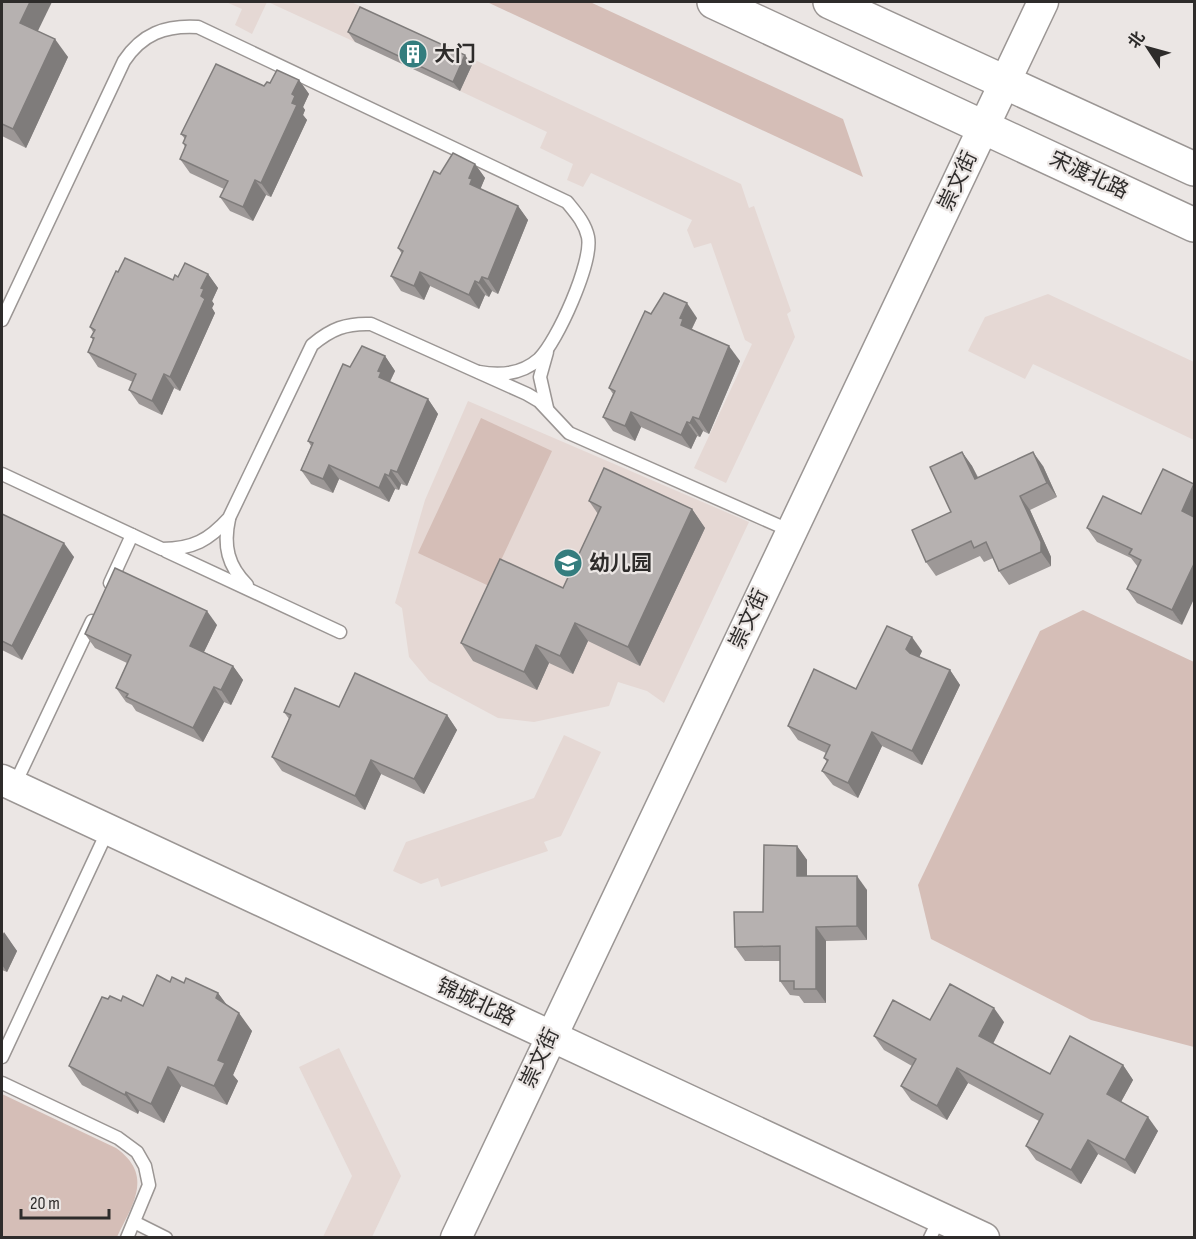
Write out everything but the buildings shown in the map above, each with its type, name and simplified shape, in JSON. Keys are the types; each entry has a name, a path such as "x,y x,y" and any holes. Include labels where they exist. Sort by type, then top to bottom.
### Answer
{"main road":[{"name":"宋渡北路","path":"714,2 1194,225"},
{"path":"830,2 1005,80 1194,169"}],"street":[{"name":"崇文街","path":"456,1238 1042,2"},
{"name":"锦城北路","path":"8,783 550,1036 935,1227 984,1238"}],"lane":[{"path":"2,320 124,61 144,37 160,30 185,26 198,27 567,202 584,224 589,251 581,279 548,348 540,377 548,411"},
{"path":"252,591 233,570 229,560 226,535 230,518 302,361 312,345 325,333 354,323 370,324 527,394 548,411 568,433 791,531"},
{"path":"478,372 504,375 515,372 538,360 548,348"},
{"path":"2,474 340,632"},
{"path":"162,549 182,549 198,545 214,535 230,518"},
{"path":"8,783 132,535"},
{"path":"2,1057 108,830"},
{"path":"2,1083 118,1138 137,1152 146,1166 149,1185 127,1238"},
{"path":"134,1222 166,1238"}],"shaded area":[{"path":"226,2 267,2 252,34 235,25 242,9"},
{"path":"268,2 351,2 369,10 355,42"},
{"path":"487,2 590,2 843,119 863,177"},
{"path":"475,60 741,184 749,208 754,206 791,311 787,314 795,337 726,483 694,468 752,344 745,340 711,243 694,248 687,230 692,220 591,173 583,187 567,180 573,164 540,148 547,132 460,91"},
{"path":"1048,294 1194,362 1194,440 1033,364 1025,379 968,351 985,317"},
{"name":"幼儿园","path":"468,401 749,522 664,703 647,691 618,682 609,706 534,722 498,718 429,681 409,657 402,608 395,603 425,500"},
{"path":"481,418 552,451 489,586 418,553"},
{"path":"1083,610 1194,662 1194,1047 1091,1020 931,939 918,885 1040,631"},
{"path":"564,735 601,752 561,836 544,842 548,851 441,887 438,878 421,884 393,871 406,842 534,798"},
{"path":"339,1048 401,1176 372,1237 323,1237 352,1176 299,1067"},
{"path":"2,1094 116,1148 128,1158 137,1179 137,1190 117,1237 2,1237"}],"place":[{"name":"大门","path":"413,54"},
{"name":"幼儿园","path":"568,563"}]}
